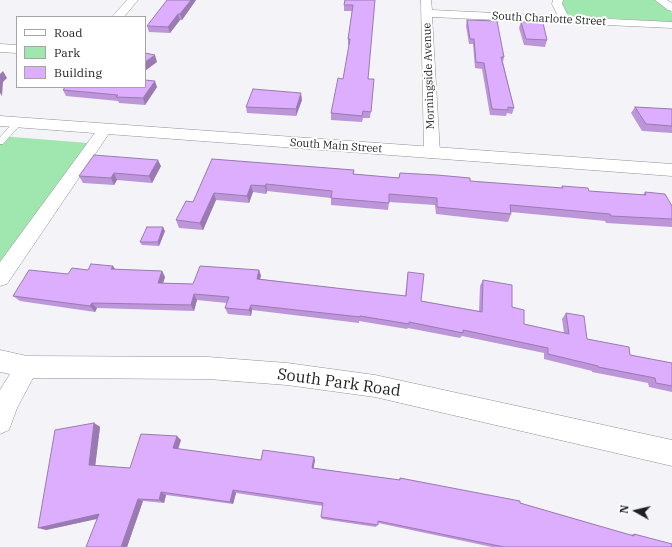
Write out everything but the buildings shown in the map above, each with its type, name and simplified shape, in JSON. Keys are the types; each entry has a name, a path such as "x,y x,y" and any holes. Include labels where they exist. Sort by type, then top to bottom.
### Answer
{"main road":[{"name":"South Main Street","path":"0,121 672,170"}],"street":[{"path":"119,16 133,0"},
{"path":"558,0 558,4 565,20"},
{"path":"660,0 672,8"},
{"name":"South Charlotte Street","path":"426,6 565,20 672,25"},
{"name":"Morningside Avenue","path":"426,6 432,153"},
{"path":"0,48 16,49"},
{"path":"0,278 105,129"},
{"name":"South Park Road","path":"0,361 27,367 208,368 287,374 374,386 672,453"},
{"path":"0,421 6,403 27,367"}],"lane":[{"path":"0,142 18,123"}],"green space":[{"path":"562,0 654,0 667,7 672,13 672,22 572,16 566,13"},
{"path":"0,136 88,143 0,263"}]}
